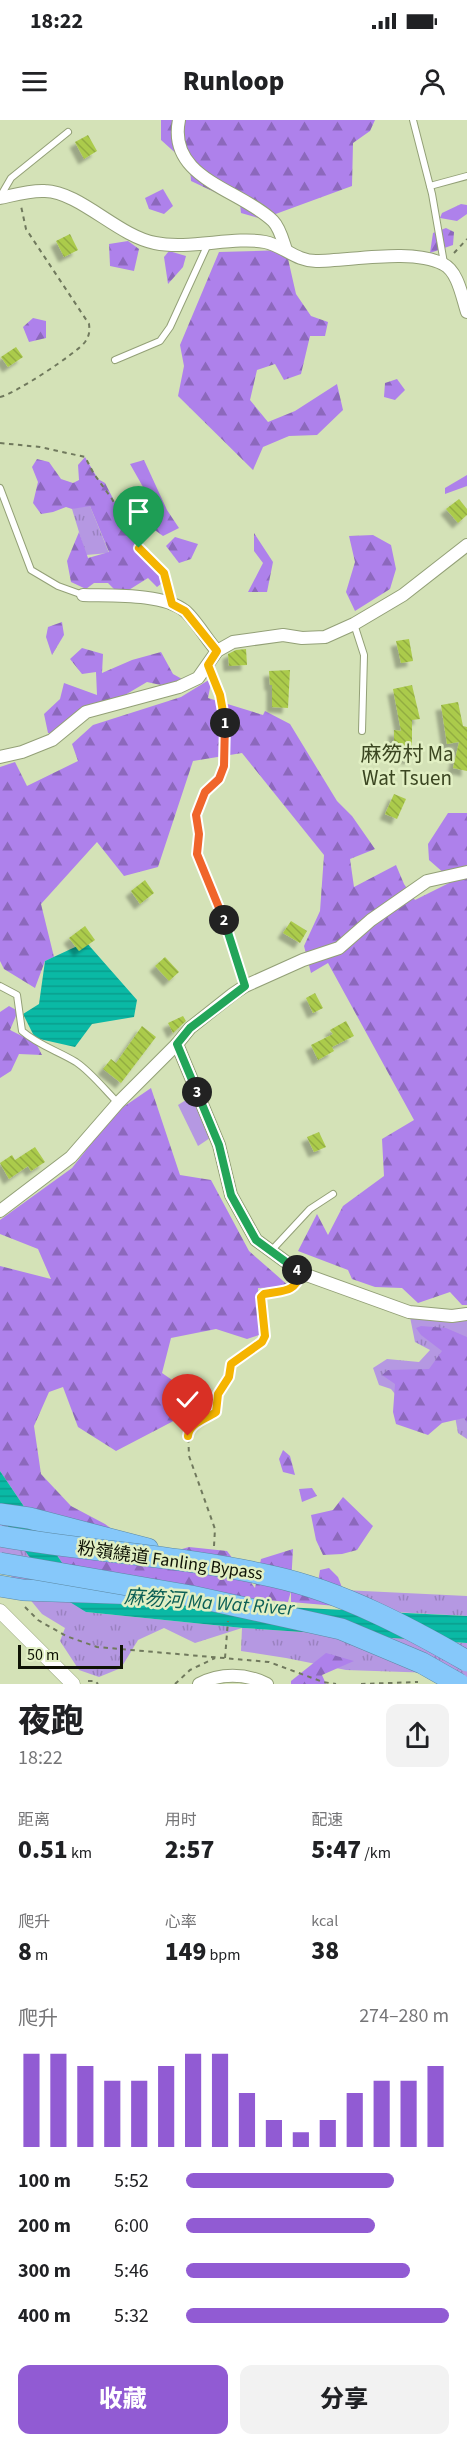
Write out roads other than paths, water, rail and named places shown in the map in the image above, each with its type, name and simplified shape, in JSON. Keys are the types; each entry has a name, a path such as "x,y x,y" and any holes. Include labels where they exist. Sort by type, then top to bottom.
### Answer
{"highway":[{"path":"0,1514 29,1518 205,1558"},
{"name":"粉嶺繞道 Fanling Bypass","path":"0,1536 205,1558 277,1577 355,1604 436,1643 467,1661"},
{"name":"粉嶺繞道 Fanling Bypass","path":"0,1563 191,1596 341,1629 422,1663 459,1684"},
{"path":"0,1586 23,1590 191,1596"}],"street":[{"path":"179,120 178,146 187,162 205,177 260,210 275,223 286,250"},
{"path":"0,198 45,190 65,194 113,225 155,243 264,242 286,250 300,259 313,261 390,256 425,259 444,264 455,276 467,312"},
{"path":"0,757 22,752 52,740 86,712 179,687 198,678 217,651 233,642 283,635 302,638 325,637 354,624 403,595 467,545"},
{"path":"83,595 131,597 172,604 185,611 217,651"},
{"path":"0,1211 71,1157 117,1103 177,1044 190,1028 245,986 303,960 339,948 370,920 427,881 467,872"},
{"path":"177,1044 219,1145 231,1195 256,1240 301,1273 409,1312 452,1316 467,1314"},
{"path":"0,1611 73,1684"},
{"path":"199,1684 215,1678 238,1676 267,1684"}],"lane":[{"path":"413,120 430,186 444,264"},
{"path":"0,198 11,178 68,132"},
{"path":"430,186 467,176"},
{"path":"115,360 160,341 170,327 208,244"},
{"path":"0,488 31,570 50,582 83,595"},
{"path":"354,624 364,655 362,731"},
{"path":"0,986 17,995 22,1031 36,1043 53,1049 79,1064 117,1103"},
{"path":"271,1251 310,1209 333,1194"}],"water":[{"path":"86,942 137,1000 134,1017 92,1024 75,1047 35,1038 23,1014 39,1004 45,961"},
{"name":"麻笏河 Ma Wat River","path":"0,1471 67,1570 283,1607 467,1616 467,1643 243,1628 86,1612 65,1599 28,1555 0,1515"}],"district":[{"name":"麻笏村 Ma Wat Tsuen","path":"407,766"}]}
